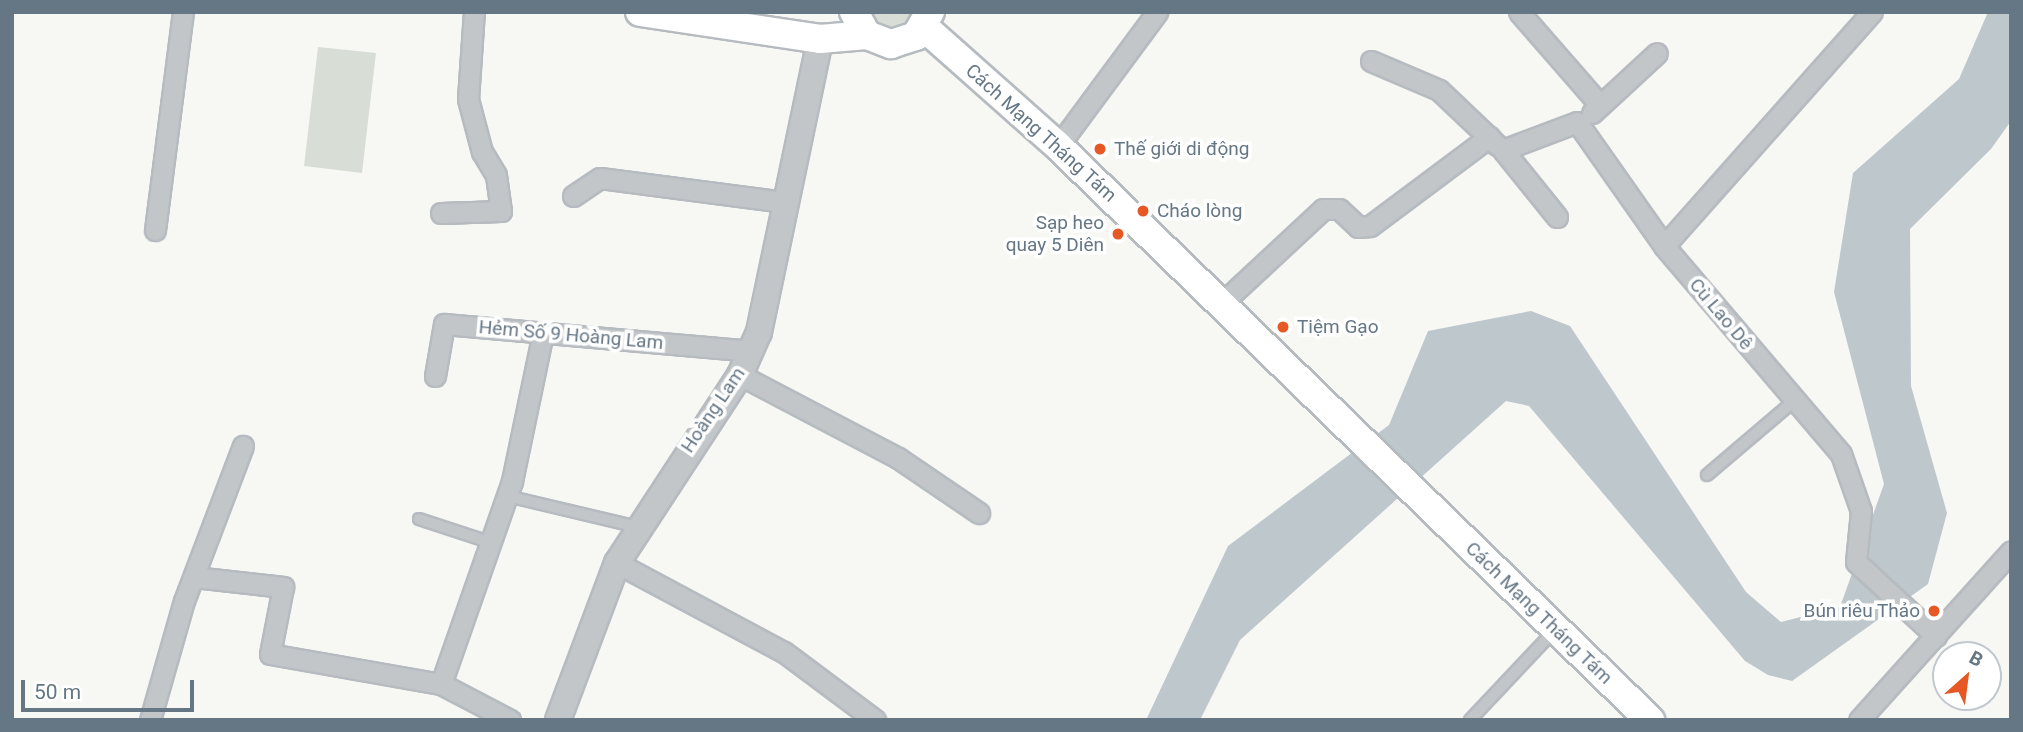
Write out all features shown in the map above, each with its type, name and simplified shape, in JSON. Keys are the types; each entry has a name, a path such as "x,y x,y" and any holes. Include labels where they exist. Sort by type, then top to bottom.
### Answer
{"main road":[{"path":"640,12 820,39 860,24 891,44 904,42 927,20"},
{"name":"Cách Mạng Tháng Tám","path":"927,20 1339,414 1429,506 1650,720"}],"street":[{"path":"155,230 183,12"},
{"path":"441,213 501,211 496,175 482,152 468,99 474,12"},
{"path":"1058,146 1157,12"},
{"path":"1519,12 1600,105"},
{"path":"1664,246 1872,12"},
{"name":"Hoàng Lam","path":"558,720 617,563 638,527 740,375 750,351 786,202 820,39"},
{"path":"1222,303 1323,209 1339,209 1358,227 1370,226 1496,144 1581,123 1657,53"},
{"path":"1371,61 1439,90 1496,144 1557,217"},
{"name":"Cù Lao Dê","path":"1581,123 1626,198 1841,454 1855,485 1861,511 1856,562 1936,636"},
{"path":"573,196 600,178 786,202"},
{"name":"Hẻm Số 9 Hoàng Lam","path":"435,376 444,324 750,351"},
{"path":"441,684 507,496 543,332"},
{"path":"740,375 898,458 979,513"},
{"path":"150,720 194,577 243,446"},
{"path":"1859,720 2011,551"},
{"path":"617,563 784,652 875,720"},
{"path":"194,577 283,587 270,654 441,684 510,720"}],"lane":[{"path":"1707,475 1795,400"},
{"path":"507,496 638,527"},
{"path":"419,519 492,543"},
{"path":"1470,720 1556,629"}],"shaded area":[{"path":"864,12 918,12 914,22 888,34"},
{"path":"1988,12 2011,12 2011,121 1991,149 1910,229 1911,386 1947,513 1928,584 1792,681 1768,675 1745,661 1529,406 1506,401 1240,640 1200,720 1146,720 1228,546 1389,425 1428,331 1531,311 1570,326 1746,592 1781,622 1840,607 1884,484 1834,292 1853,173 1959,79"},
{"path":"318,47 376,53 362,173 304,166"}],"place":[{"name":"Thế giới di động","path":"1100,149"},
{"name":"Cháo lòng","path":"1143,211"},
{"name":"Sạp heo quay 5 Diên","path":"1118,234"},
{"name":"Tiệm Gạo","path":"1283,327"},
{"name":"Bún riêu Thảo","path":"1934,611"}]}
